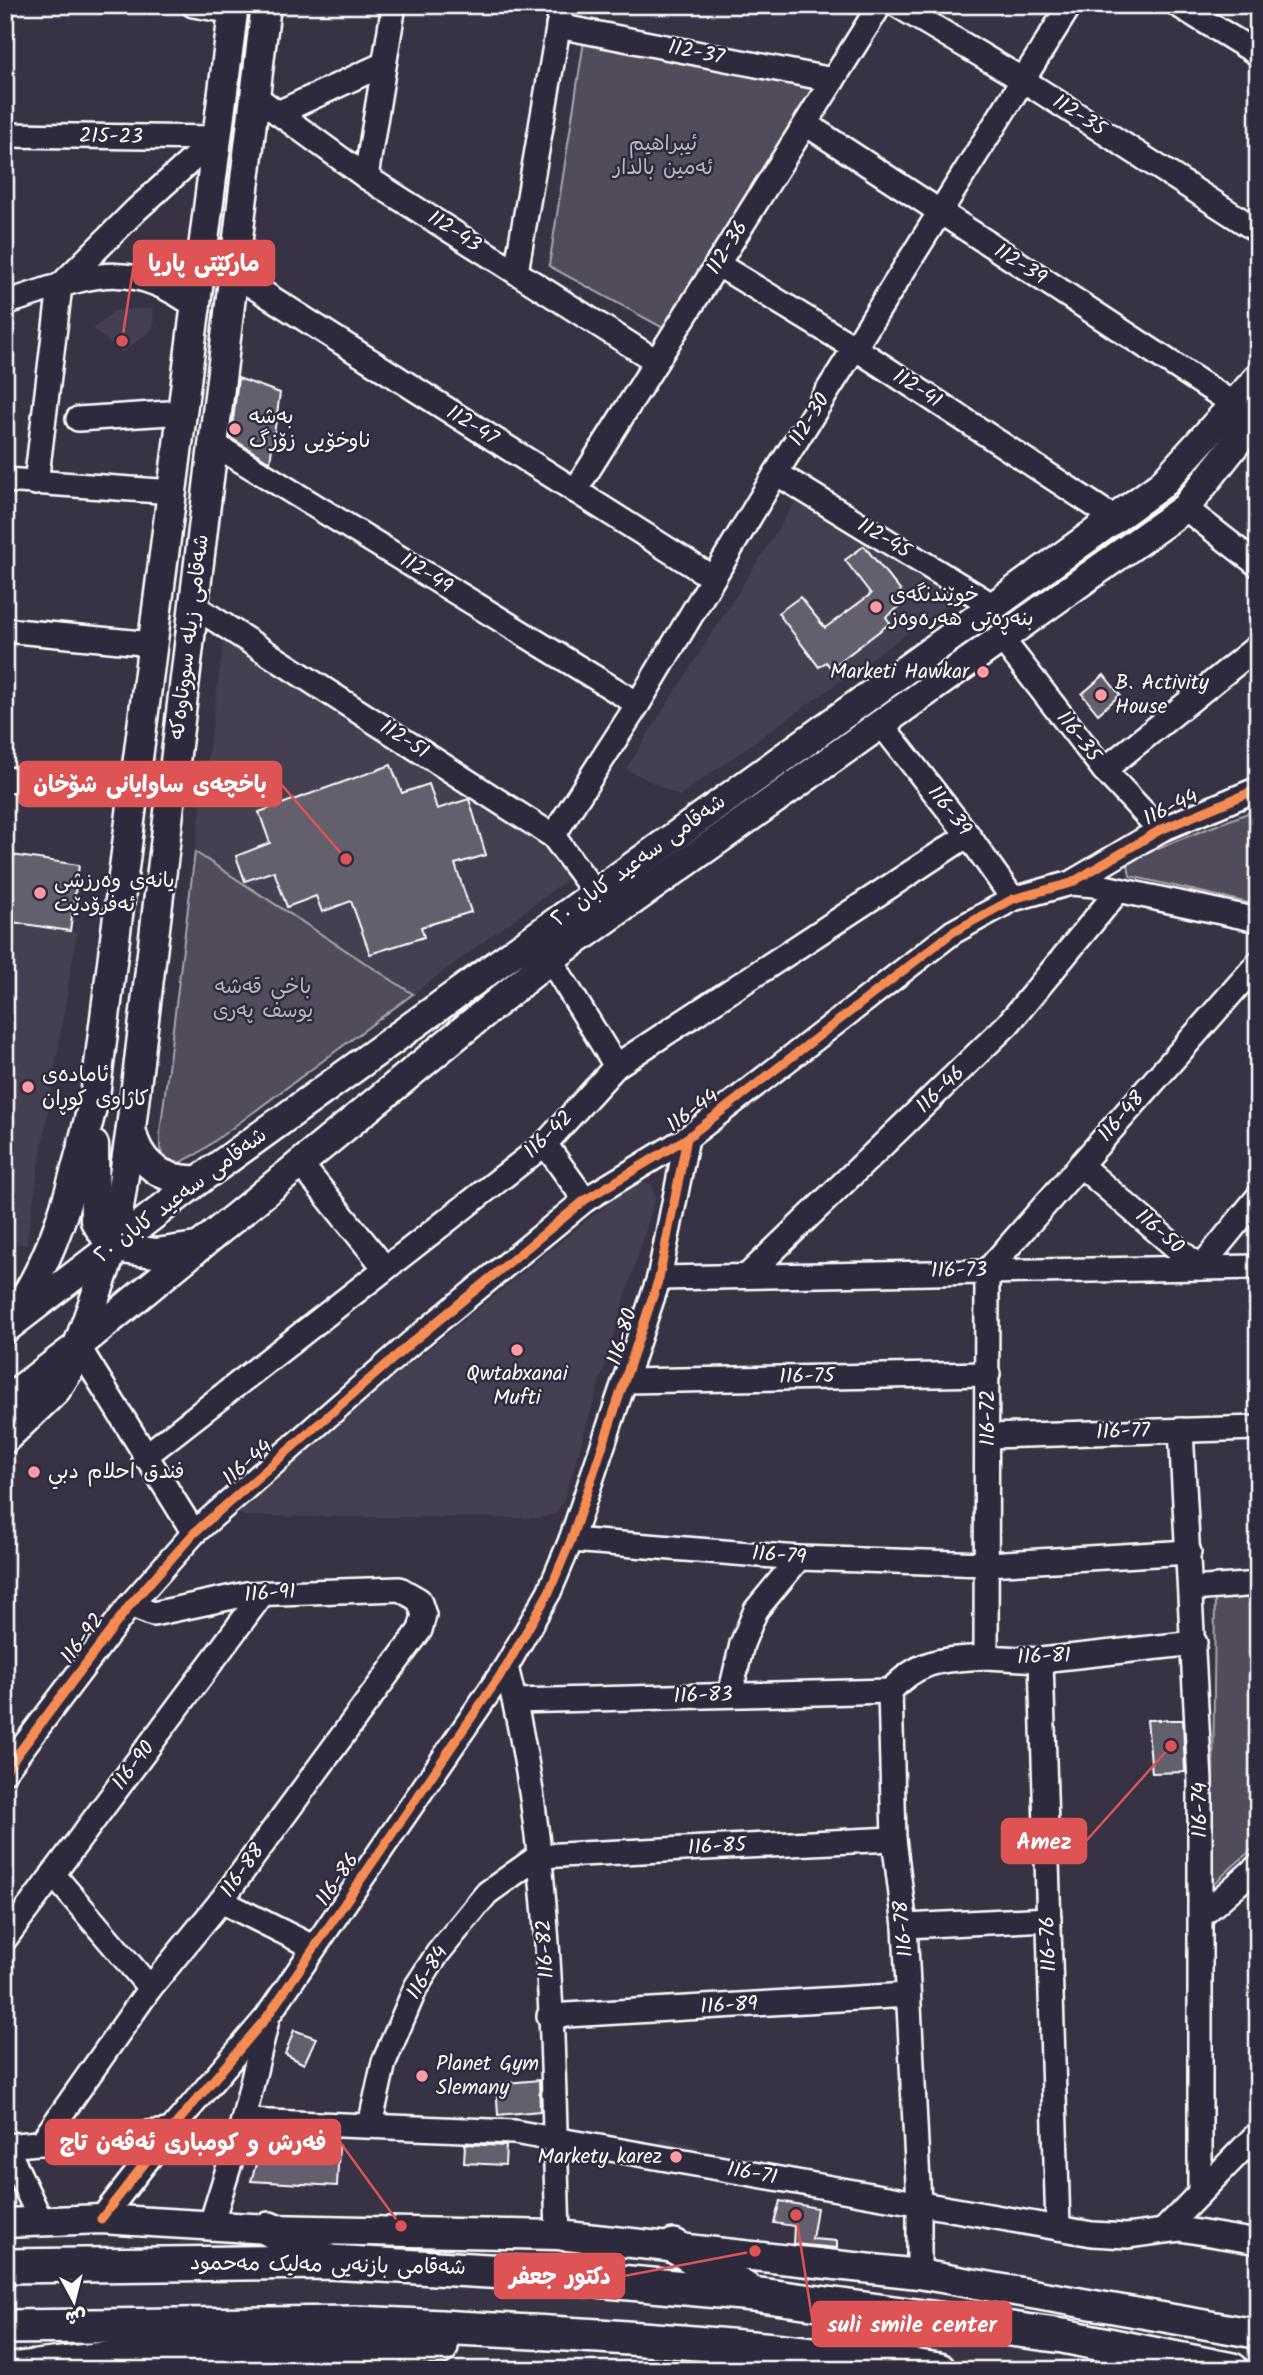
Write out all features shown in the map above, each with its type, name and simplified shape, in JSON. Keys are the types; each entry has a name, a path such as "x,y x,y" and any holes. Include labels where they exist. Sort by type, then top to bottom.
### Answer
{"highway":[{"path":"269,2229 329,2262"},
{"path":"674,2246 753,2294"},
{"name":"شەقامی بازنەیی مەلیک مەحمود","path":"5,2266 329,2262 506,2272 753,2294 1063,2336 1232,2370"},
{"path":"5,2327 356,2323 557,2334 939,2370"},
{"path":"11,2370 147,2354 456,2346 557,2334"}],"main road":[{"name":"شەقامی زیلە سووتاوەکە","path":"5,1439 63,1380 113,1248 131,1128 232,273 267,105 266,5"},
{"name":"شەقامی زیلە سووتاوەکە","path":"5,1328 43,1268 57,1235 95,1096 198,308 216,138 234,8"},
{"name":"شەقامی سەعید کابان ٢٠","path":"5,1401 78,1346 299,1162 550,959 882,726 1185,508 1246,410 1258,378"},
{"name":"شەقامی سەعید کابان ٢٠","path":"5,1328 199,1180 596,894 662,842 1161,485 1246,410"},
{"path":"662,842 680,867"},
{"path":"127,849 163,853"},
{"path":"95,1096 93,1209 99,1231 113,1248 156,1253 197,1247"},
{"path":"131,1128 140,1154 159,1173 171,1178 199,1180"},
{"path":"5,2223 102,2219 269,2229 558,2235 919,2274 1258,2334"}],"street":[{"path":"193,5 234,8"},
{"path":"366,177 394,5"},
{"name":"112-36","path":"575,491 880,5"},
{"name":"112-35","path":"897,5 1023,80 1258,231"},
{"name":"112-30","path":"553,836 638,704 776,473 1070,5"},
{"path":"1178,5 1258,54"},
{"path":"516,272 560,16"},
{"name":"112-37","path":"560,16 833,80"},
{"path":"267,105 384,64"},
{"name":"112-43","path":"267,105 366,177 656,362"},
{"name":"112-39","path":"806,124 1246,410"},
{"name":"215-23","path":"5,135 216,138"},
{"path":"36,483 60,286 126,219 216,138"},
{"name":"112-41","path":"718,264 855,348 1114,518"},
{"name":"112-47","path":"232,273 713,578"},
{"path":"5,303 88,276 118,274 147,278 174,290 198,308"},
{"path":"78,419 184,412"},
{"name":"112-49","path":"214,443 638,704"},
{"name":"112-45","path":"776,473 992,605"},
{"path":"5,480 173,492"},
{"path":"1185,508 1258,565"},
{"name":"112-51","path":"194,606 553,836 596,894"},
{"path":"5,630 153,644"},
{"name":"116-35","path":"1002,639 1104,770 1160,830"},
{"path":"1104,770 1258,646"},
{"name":"116-39","path":"882,726 968,835 1013,899"},
{"path":"5,779 134,791"},
{"name":"116-44","path":"194,1533 411,1343 585,1200 688,1138 953,932 1013,899 1072,883 1160,830 1258,789"},
{"name":"116-42","path":"144,1457 545,1144 616,1066 968,835"},
{"path":"1072,883 1258,919"},
{"name":"116-46","path":"748,1275 1008,1024 1118,891"},
{"path":"550,959 616,1066"},
{"name":"116-48","path":"986,1271 1258,963"},
{"name":"116-80","path":"571,1540 627,1381 659,1278 688,1138"},
{"path":"545,1144 585,1200"},
{"path":"299,1162 385,1268"},
{"name":"116-50","path":"1080,1165 1200,1268 1258,1197"},
{"name":"116-73","path":"659,1278 1258,1267"},
{"name":"116-72","path":"986,1271 988,1564"},
{"path":"78,1346 144,1457 194,1533"},
{"name":"116-75","path":"627,1381 988,1374"},
{"name":"116-77","path":"988,1436 1258,1428"},
{"name":"116-74","path":"1181,1430 1195,1643 1201,1916 1200,2190"},
{"name":"116-92","path":"5,1771 130,1605 194,1533"},
{"name":"116-79","path":"571,1540 799,1558 988,1564 1189,1552"},
{"name":"116-86","path":"102,2219 170,2131 267,2017 506,1667 549,1592 571,1540"},
{"path":"730,1695 742,1644 756,1610 799,1558"},
{"name":"116-81","path":"988,1564 986,1657 1041,1660 1195,1643"},
{"path":"1192,1589 1258,1584"},
{"name":"116-91","path":"130,1605 146,1613 157,1614 263,1593 400,1589 414,1595"},
{"name":"116-90","path":"5,1939 263,1593"},
{"name":"116-88","path":"41,2143 150,1988 221,1902 420,1630 424,1615 414,1595"},
{"path":"890,1690 905,1674 930,1661 986,1657"},
{"name":"116-76","path":"1041,1660 1058,2228"},
{"name":"116-82","path":"506,1667 515,1701 540,1856 558,2235"},
{"name":"116-83","path":"515,1701 890,1690"},
{"name":"116-78","path":"890,1690 894,1839 905,1926 919,2203 919,2274"},
{"name":"116-85","path":"540,1856 894,1839"},
{"name":"116-84","path":"370,2126 398,2024 424,1976 487,1893 540,1856"},
{"path":"1201,1916 1258,1866"},
{"path":"53,1874 150,1988"},
{"path":"221,1902 313,1947"},
{"path":"905,1926 1049,1919"},
{"name":"116-89","path":"549,2016 908,1995"},
{"path":"211,2224 243,2121 267,2017"},
{"name":"116-71","path":"243,2121 492,2129 1110,2236 1197,2230 1258,2242"},
{"path":"41,2221 6,2146 170,2131"},
{"path":"1163,2231 1258,2133"}],"shaded area":[{"path":"153,308 154,322 151,330 122,353 93,329 114,311"},
{"path":"796,501 958,597 679,796 626,769"},
{"path":"224,639 580,855 576,873 413,994 195,852"},
{"name":"ئامادەی کاژاوی کوڕان","path":"5,921 77,932 26,1245 5,1242"},
{"name":"Qwtabxanai Mufti","path":"636,1181 651,1184 655,1198 563,1503 555,1514 540,1518 244,1516 237,1513 238,1503"},
{"name":"Markety karez","path":"661,2137 698,2147 690,2177 653,2167"}],"green space":[{"name":"ئیبراهیم ئەمین بالدار","path":"584,41 819,90 665,329 549,266"},
{"path":"1258,809 1258,905 1130,876 1127,860"},
{"name":"باخی قەشە یوسف پەری","path":"195,852 413,994 197,1154 179,1163 164,1161 160,1148 160,1133"},
{"path":"1258,1589 1258,1844 1212,1885 1215,1593"}],"building":[{"path":"238,378 280,393 270,462 231,438"},
{"name":"خوێندنگەی بنەڕەتی هەرەوەز","path":"864,546 908,600 886,617 890,623 831,668 826,662 819,667 778,613 800,597 825,628 871,594 845,560"},
{"name":"B. Activity House","path":"1104,675 1120,695 1098,714 1082,694"},
{"path":"391,765 402,793 429,784 437,809 469,799 486,855 455,864 471,912 421,927 424,937 370,954 351,901 322,912 316,896 287,907 274,871 245,881 236,856 270,843 259,812"},
{"name":"یانەی وەرزشی ئەفرۆدێت","path":"5,854 79,865 70,931 5,921"},
{"path":"1147,1720 1183,1720 1185,1772 1152,1773"},
{"path":"294,2030 316,2038 304,2064 285,2054"},
{"path":"539,2080 540,2111 498,2115 496,2084"},
{"path":"262,2144 339,2146 337,2186 251,2181"},
{"path":"465,2144 506,2146 505,2165 464,2163"},
{"path":"780,2201 817,2208 812,2239 837,2241 837,2248 793,2244 794,2226 774,2223"}],"cycle path":[{"path":"5,1771 130,1605 194,1533 411,1343 585,1200 687,1138 953,932 1013,899 1071,883 1160,830 1258,789"},
{"path":"101,2219 170,2131 267,2017 506,1667 549,1592 571,1540 659,1278 687,1138"}],"place":[{"name":"مارکێتی پاریا","path":"122,341"},
{"name":"بەشە ناوخۆیی زۆزگ","path":"235,429"},
{"name":"خوێندنگەی بنەڕەتی هەرەوەز","path":"876,607"},
{"name":"Marketi Hawkar","path":"983,672"},
{"name":"B. Activity House","path":"1101,695"},
{"name":"باخچەی ساوایانی شۆخان","path":"346,859"},
{"name":"یانەی وەرزشی ئەفرۆدێت","path":"40,893"},
{"name":"ئامادەی کاژاوی کوڕان","path":"28,1087"},
{"name":"Qwtabxanai Mufti","path":"517,1350"},
{"name":"فندق احلام دبي","path":"34,1472"},
{"name":"Amez","path":"1171,1746"},
{"name":"Planet Gym Slemany","path":"422,2076"},
{"name":"Markety karez","path":"676,2157"},
{"name":"suli smile center","path":"796,2215"},
{"name":"فەرش و کومباری ئەڤەن تاج","path":"401,2226"},
{"name":"دكتور جعفر","path":"755,2251"}]}
